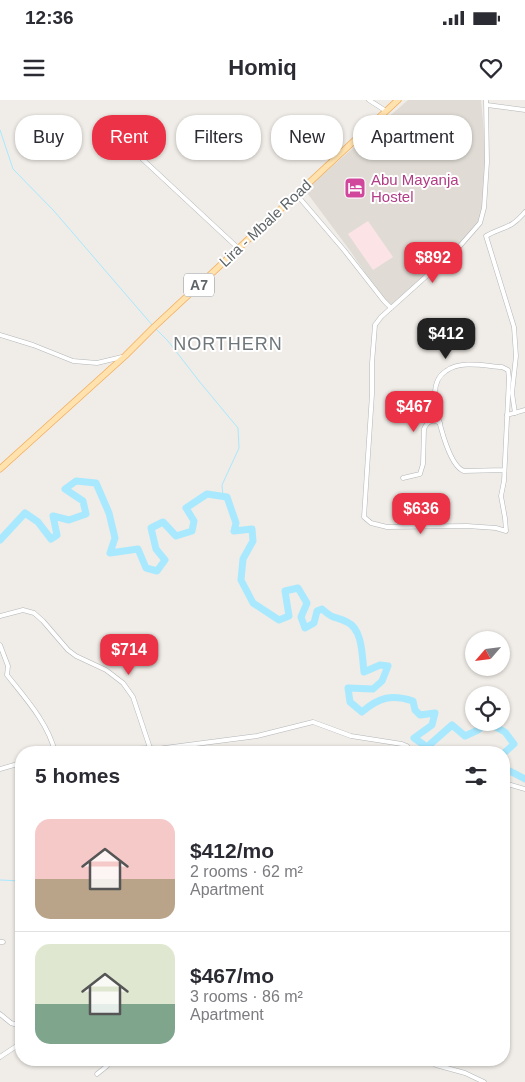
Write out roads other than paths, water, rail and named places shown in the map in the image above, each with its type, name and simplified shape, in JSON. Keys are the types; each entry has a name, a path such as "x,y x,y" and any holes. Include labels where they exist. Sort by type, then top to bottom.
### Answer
{"main road":[{"name":"Lira - Mbale Road","path":"0,469 126,356 154,327 398,100"}],"street":[{"path":"369,100 386,111"},
{"path":"504,470 464,471 459,470 453,462 436,407 436,385 443,373 459,365 502,367 508,369 504,470 501,496 506,518 506,531 496,528 467,526 387,526 371,523 364,516 375,325 381,317 459,247 480,223 484,208 487,162 486,103 525,110"},
{"path":"143,160 238,248"},
{"path":"297,195 384,301 392,308"},
{"path":"515,413 512,393 516,356 514,327 486,236 508,228 525,212"},
{"path":"0,335 33,344 73,361 97,363 126,356"},
{"path":"507,415 525,410"},
{"path":"403,478 420,474 423,464 424,429 431,420 440,423"},
{"path":"0,616 23,610 34,613 43,620 68,650 76,656 106,670 124,683 133,697 149,746"},
{"path":"0,645 8,666 8,675 46,728 54,746"},
{"path":"182,746 257,736 313,722 352,736 406,746"},
{"path":"0,769 15,765"},
{"path":"510,785 525,789"},
{"path":"0,1014 15,1024"},
{"path":"0,1057 15,1047"},
{"path":"97,1074 107,1066"},
{"path":"439,1066 484,1082"}],"waterway":[{"path":"0,130 13,169 54,211 153,326"},
{"path":"156,329 168,341 238,428 239,448 222,485 223,497"},
{"path":"0,540 25,513 38,522 51,539 57,535 53,516 69,520 86,514 83,501 65,489 76,481 96,483 109,513 115,538 110,553 138,549 146,568 157,571 165,560 156,549 151,528 163,522 176,536 192,531 194,521 186,508 207,494 227,497 236,523 234,531 252,529 253,541 243,559 241,580 253,603 279,620 289,616 285,591 298,588 307,603 301,617 305,628 314,623 317,611 322,609 352,626 361,644 364,672 380,665 388,666 382,681 373,689 348,688 350,702 362,712 374,703 392,697 413,701 415,710 420,715 435,713 432,725 414,738 426,746"},
{"path":"428,746 452,725 465,736 488,723 505,732 514,744 510,748"},
{"path":"510,771 525,779"},
{"path":"0,880 15,881"}],"place":[{"name":"Abu Mayanja Hostel","path":"355,188"}],"district":[{"name":"NORTHERN","path":"228,344"}]}
